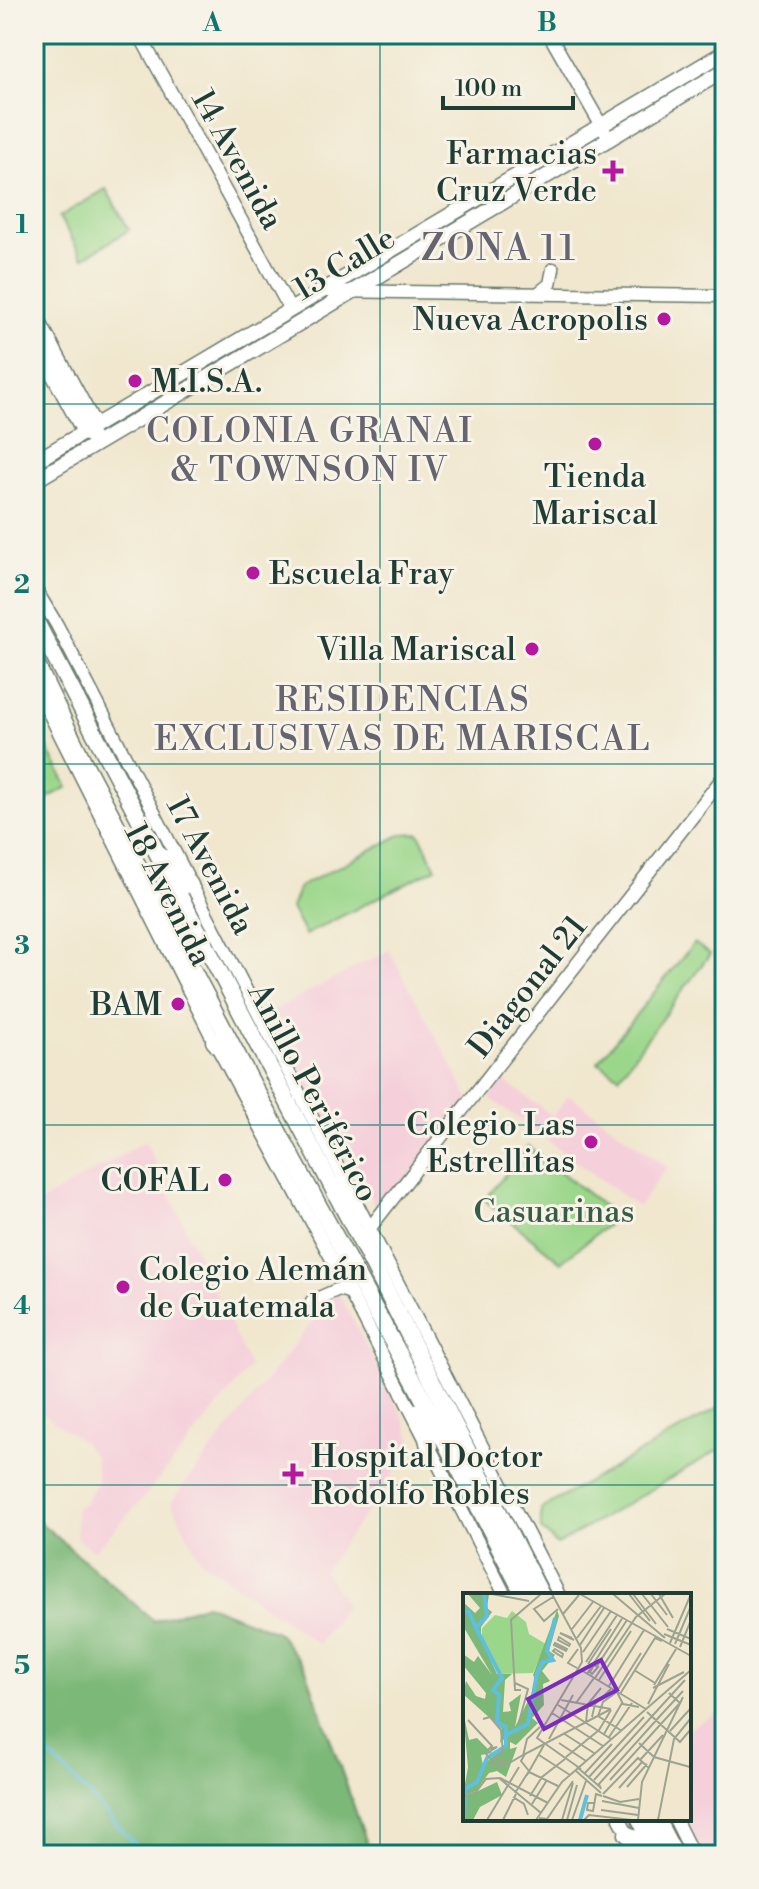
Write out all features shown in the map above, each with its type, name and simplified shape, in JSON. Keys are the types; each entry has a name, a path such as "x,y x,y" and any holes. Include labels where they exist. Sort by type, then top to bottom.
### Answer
{"highway":[{"name":"Anillo Periférico","path":"34,618 366,1251 540,1593"},
{"name":"Anillo Periférico","path":"34,660 84,763 254,1087 416,1385 523,1593"},
{"path":"84,763 102,822"},
{"path":"149,839 190,885"},
{"path":"214,1041 254,1087"},
{"path":"345,1180 366,1251"},
{"path":"416,1385 429,1447"},
{"path":"641,1821 658,1855"},
{"path":"657,1821 675,1855"},
{"path":"624,1827 651,1855"}],"main road":[{"name":"13 Calle","path":"34,481 347,295 725,52"},
{"name":"13 Calle","path":"34,462 290,309 604,132 725,70"},
{"path":"34,313 90,429 90,437 119,430"},
{"path":"34,339 90,429"}],"street":[{"name":"14 Avenida","path":"139,34 290,309"},
{"path":"549,34 604,132"},
{"path":"528,294 548,288 553,269"},
{"path":"323,291 347,295 553,300 572,294"},
{"path":"347,295 725,296"},
{"name":"17 Avenida","path":"34,587 255,1003 558,1593"},
{"name":"18 Avenida","path":"34,683 214,1041 336,1267 504,1593"},
{"name":"Diagonal 21","path":"369,1229 725,775"},
{"path":"312,1301 339,1289 348,1292"},
{"path":"676,1821 693,1855"},
{"path":"624,1827 639,1855"}],"shaded area":[{"path":"389,950 470,1100 380,1215 267,1014"},
{"name":"Colegio Las Estrellitas","path":"503,1080 553,1116 569,1095 667,1167 638,1207 490,1098"},
{"name":"Colegio Alemán de Guatemala","path":"145,1141 250,1367 141,1501 94,1551 77,1538 75,1508 85,1502 98,1481 94,1457 83,1442 40,1412 34,1413 34,1206"},
{"name":"Hospital Doctor Rodolfo Robles","path":"337,1290 404,1418 413,1446 324,1571 346,1605 318,1644 200,1559 171,1502"},
{"path":"725,1709 725,1855 703,1855 686,1821 691,1821 691,1727"}],"green space":[{"path":"106,189 129,230 83,258 59,217"},
{"path":"34,723 68,787 34,805"},
{"path":"419,833 436,868 305,935 291,908 299,887 402,834"},
{"path":"694,943 710,954 619,1076 598,1062"},
{"name":"Casuarinas","path":"528,1146 617,1217 561,1262 485,1200"},
{"path":"725,1404 725,1446 557,1545 541,1529 541,1509"},
{"path":"34,1517 154,1621 206,1604 277,1632 306,1670 371,1855 34,1855"}],"waterway":[{"path":"34,1740 145,1855"}],"place":[{"name":"Farmacias Cruz Verde","path":"613,171"},
{"name":"Nueva Acropolis","path":"664,319"},
{"name":"M.I.S.A.","path":"135,381"},
{"name":"Tienda Mariscal","path":"595,444"},
{"name":"Escuela Fray","path":"253,573"},
{"name":"Villa Mariscal","path":"532,649"},
{"name":"BAM","path":"178,1004"},
{"name":"Colegio Las Estrellitas","path":"591,1142"},
{"name":"COFAL","path":"225,1180"},
{"name":"Colegio Alemán de Guatemala","path":"123,1287"},
{"name":"Hospital Doctor Rodolfo Robles","path":"293,1474"}],"district":[{"name":"ZONA 11","path":"499,247"},
{"name":"COLONIA GRANAI & TOWNSON IV","path":"310,450"},
{"name":"RESIDENCIAS EXCLUSIVAS DE MARISCAL","path":"403,718"}]}
